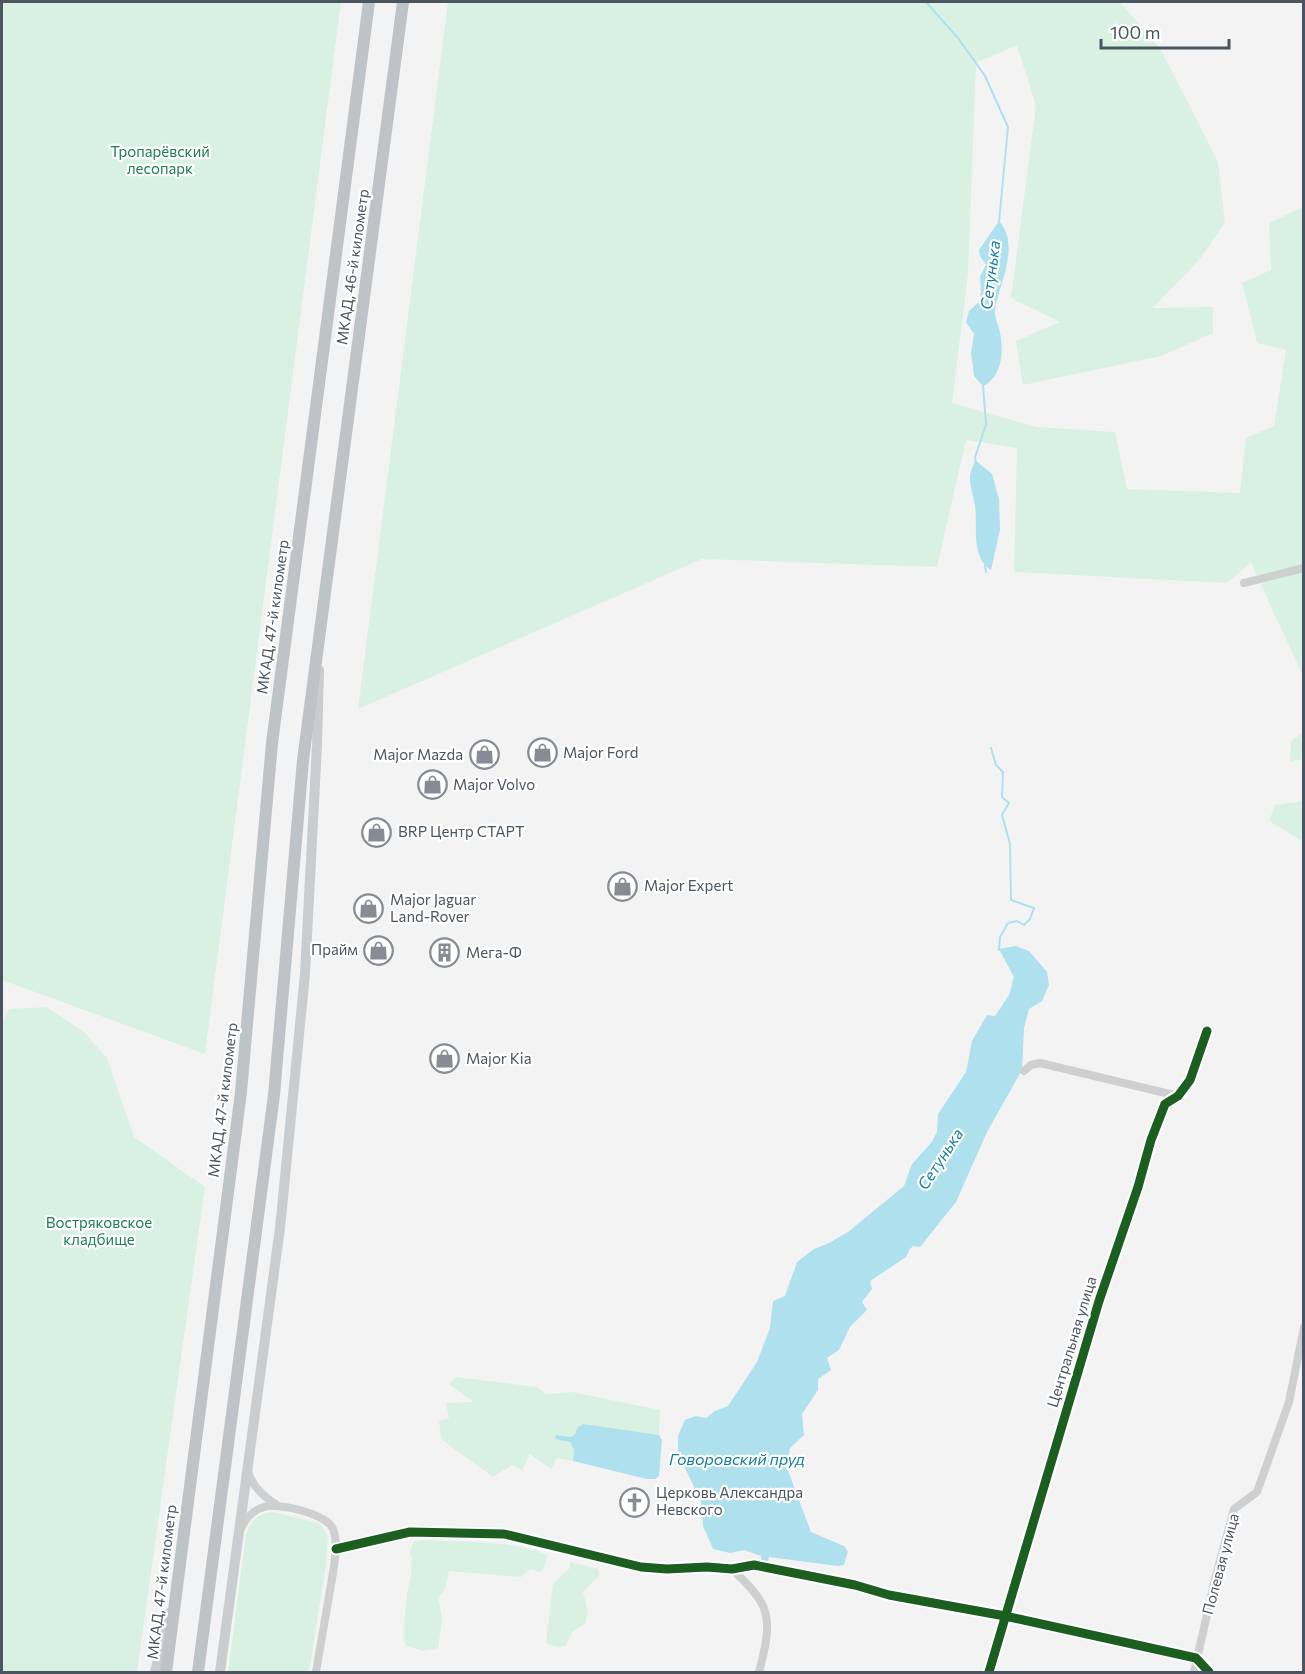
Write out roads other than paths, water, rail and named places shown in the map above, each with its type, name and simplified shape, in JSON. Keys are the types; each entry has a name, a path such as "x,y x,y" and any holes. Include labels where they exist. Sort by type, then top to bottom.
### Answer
{"highway":[{"name":"МКАД, 46-й километр","path":"300,530 369,2"},
{"name":"МКАД, 46-й километр","path":"320,626 403,2"},
{"name":"МКАД, 47-й километр","path":"166,1672 241,1092 267,785 300,530"},
{"path":"198,1672 274,1095 300,788 320,626"}],"main road":[{"path":"220,1672 280,1228 305,974 317,745 320,626"},
{"path":"155,1672 178,1572"}],"street":[{"path":"1244,583 1304,567"},
{"name":"Центральная улица","path":"989,1672 1099,1301 1138,1187 1151,1140 1165,1104 1178,1096 1192,1074 1207,1031"},
{"path":"1024,1071 1030,1065 1040,1063 1178,1096"},
{"name":"Полевая улица","path":"1194,1672 1234,1509 1257,1492 1289,1402 1304,1327"},
{"path":"247,1465 253,1483 278,1506"},
{"path":"238,1534 248,1517 266,1506 278,1506 321,1517 333,1528 336,1549 316,1672"},
{"path":"336,1549 410,1532 504,1534 641,1567 732,1569 754,1565 855,1585 914,1601 1005,1616 1197,1658 1209,1672"},
{"path":"732,1569 763,1605 767,1622 766,1640 759,1672"}],"water":[{"path":"999,221 1008,242 1007,265 995,310 1001,340 1001,355 998,370 983,386 974,376 971,353 974,334 966,322 969,311 979,302 980,276 986,265 979,250"},
{"path":"975,460 992,474 999,499 1000,530 991,570 980,557 976,540 975,505 970,477"},
{"name":"Говоровский пруд","path":"1015,946 1029,951 1047,972 1049,985 1042,1001 1029,1009 1024,1028 1022,1070 987,1132 956,1202 920,1247 913,1246 906,1257 870,1281 872,1289 862,1302 867,1310 850,1327 839,1350 827,1358 831,1370 818,1379 818,1390 802,1414 804,1435 790,1448 787,1468 811,1532 844,1546 848,1551 844,1565 769,1557 768,1561 761,1562 761,1556 744,1550 730,1553 713,1549 703,1526 701,1501 678,1454 678,1436 685,1420 696,1416 706,1418 715,1411 728,1406 757,1362 770,1328 773,1301 785,1296 797,1262 814,1249 848,1232 904,1186 912,1164 931,1143 937,1132 938,1114 966,1072 972,1041 987,1015 995,1016 1009,995 1014,977 999,949"},
{"path":"583,1424 659,1435 662,1440 659,1476 655,1479 647,1479 573,1461 574,1450 570,1442 555,1439 556,1435 571,1437"}],"waterway":[{"name":"Сетунька","path":"926,2 958,38 985,76 1008,127 999,222"},
{"name":"Сетунька","path":"976,462 975,457 986,425 983,385"},
{"name":"Сетунька","path":"985,565 986,572"},
{"name":"Сетунька","path":"991,748 996,765 1003,772 1002,797 1009,803 1002,815 1010,844 1011,900 1034,908 1030,919 1024,925 1017,921 1008,923 1000,937 999,950"}],"place":[{"name":"Major Ford","path":"542,753"},
{"name":"Major Mazda","path":"484,755"},
{"name":"Major Volvo","path":"432,785"},
{"name":"BRP Центр СТАРТ","path":"377,832"},
{"name":"Major Expert","path":"623,886"},
{"name":"Major Jaguar Land-Rover","path":"369,909"},
{"name":"Прайм","path":"379,950"},
{"name":"Мега-Ф","path":"445,953"},
{"name":"Major Kia","path":"445,1059"},
{"name":"Церковь Александра Невского","path":"635,1502"}],"park label":[{"name":"Тропарёвский лесопарк","path":"160,160"},
{"name":"Востряковское кладбище","path":"99,1232"}]}
